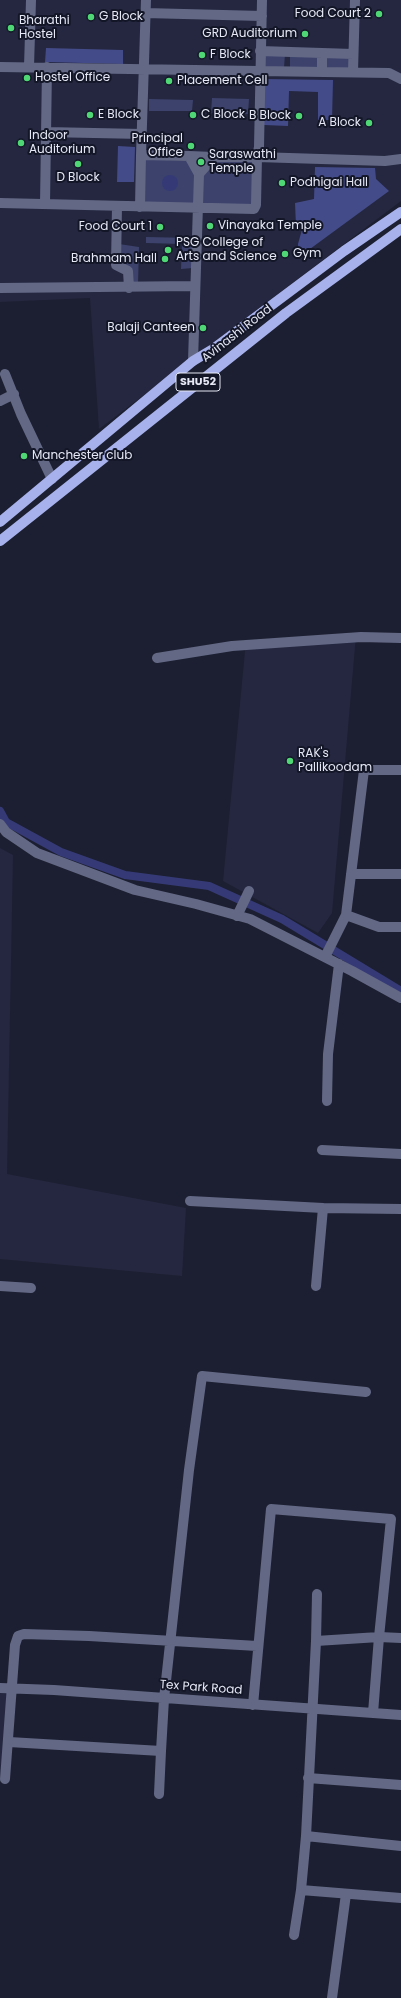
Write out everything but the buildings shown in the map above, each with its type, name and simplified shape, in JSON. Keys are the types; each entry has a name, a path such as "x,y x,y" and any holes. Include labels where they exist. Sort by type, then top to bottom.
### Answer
{"main road":[{"name":"Avinashi Road","path":"0,522 193,360 213,349 344,251 401,212"},
{"name":"Avinashi Road","path":"0,541 278,318 401,229"}],"street":[{"path":"29,67 31,0"},
{"path":"140,207 146,0"},
{"path":"0,203 254,209 256,205 257,158 259,147 262,0"},
{"path":"353,72 354,0"},
{"path":"145,13 262,16"},
{"path":"260,51 353,54"},
{"path":"287,71 288,52"},
{"path":"322,53 322,71"},
{"path":"0,67 390,73 401,79"},
{"path":"45,204 47,67"},
{"path":"46,132 142,134"},
{"path":"141,155 386,161 401,159"},
{"path":"189,156 199,174 193,360"},
{"path":"199,174 214,157"},
{"path":"117,206 116,265 128,272 130,288"},
{"path":"0,288 130,288 195,286"},
{"path":"5,374 21,414 52,479"},
{"path":"0,400 14,394"},
{"path":"157,658 232,646 361,637 401,638"},
{"path":"326,956 346,915 364,770 401,770"},
{"path":"0,824 6,832 37,853 135,890 196,904 239,911 250,919 326,956 401,998"},
{"path":"351,874 401,874"},
{"path":"239,911 247,893"},
{"path":"346,915 379,927 401,927"},
{"path":"327,1101 328,1054 339,964"},
{"path":"322,1150 401,1154"},
{"path":"190,1201 323,1208 401,1209"},
{"path":"316,1286 323,1208"},
{"path":"0,1286 32,1288"},
{"path":"159,1794 164,1699 189,1470 202,1376 366,1392"},
{"path":"253,1705 257,1646 271,1509 391,1519 378,1637 373,1713"},
{"path":"294,1935 301,1890 306,1836 317,1594"},
{"path":"5,1779 13,1689 15,1645 18,1636 24,1634 257,1646"},
{"path":"316,1641 378,1637 401,1638"},
{"name":"Tex Park Road","path":"0,1688 401,1715"},
{"path":"9,1742 161,1751"},
{"path":"308,1778 401,1785"},
{"path":"306,1836 401,1846"},
{"path":"301,1890 401,1898"},
{"path":"332,1998 346,1894"}],"shaded area":[{"name":"PSG College of Arts and Science","path":"0,0 401,0 401,201 99,429 90,298 0,302"},
{"path":"46,48 123,50 123,64 45,62"},
{"path":"263,53 285,54 284,68 263,68"},
{"path":"290,55 320,56 319,68 290,67"},
{"path":"325,56 351,57 350,69 324,68"},
{"path":"264,79 333,80 332,120 318,120 318,92 289,91 288,126 264,125"},
{"path":"212,98 249,99 248,114 211,113"},
{"path":"149,99 193,100 192,111 149,111"},
{"path":"118,146 135,147 134,182 117,182"},
{"path":"144,159 188,161 196,175 196,205 144,204"},
{"path":"216,160 254,160 253,207 201,205 202,176"},
{"path":"315,167 375,168 376,179 389,191 299,257 298,244 303,226 296,226 295,203 314,199"},
{"path":"167,175 173,175 178,180 176,189 173,191 167,191 162,186 162,180"},
{"path":"146,237 194,238 193,268 181,269 182,244 146,243"},
{"path":"119,244 139,247 138,285 132,284 120,266"},
{"name":"RAK's Pallikoodam","path":"356,635 332,913 318,933 223,881 246,641"},
{"path":"0,848 13,855 7,1174 186,1208 182,1276 0,1259"},
{"path":"0,1688 13,1689 0,1780"}],"waterway":[{"path":"0,811 6,822 61,852 125,875 209,886 282,919 401,991"}],"place":[{"name":"Food Court 2","path":"379,14"},
{"name":"G Block","path":"91,17"},
{"name":"Bharathi Hostel","path":"11,28"},
{"name":"GRD Auditorium","path":"305,34"},
{"name":"F Block","path":"202,55"},
{"name":"Hostel Office","path":"27,78"},
{"name":"Placement Cell","path":"169,81"},
{"name":"E Block","path":"90,115"},
{"name":"C Block","path":"193,115"},
{"name":"B Block","path":"299,116"},
{"name":"A Block","path":"369,123"},
{"name":"Indoor Auditorium","path":"21,143"},
{"name":"Principal Office","path":"191,146"},
{"name":"Saraswathi Temple","path":"201,162"},
{"name":"D Block","path":"78,164"},
{"name":"Podhigai Hall","path":"282,183"},
{"name":"Vinayaka Temple","path":"210,226"},
{"name":"Food Court 1","path":"160,227"},
{"name":"PSG College of Arts and Science","path":"168,250"},
{"name":"Gym","path":"285,254"},
{"name":"Brahmam Hall","path":"165,259"},
{"name":"Balaji Canteen","path":"203,328"},
{"name":"Manchester club","path":"24,456"},
{"name":"RAK's Pallikoodam","path":"290,761"}]}
